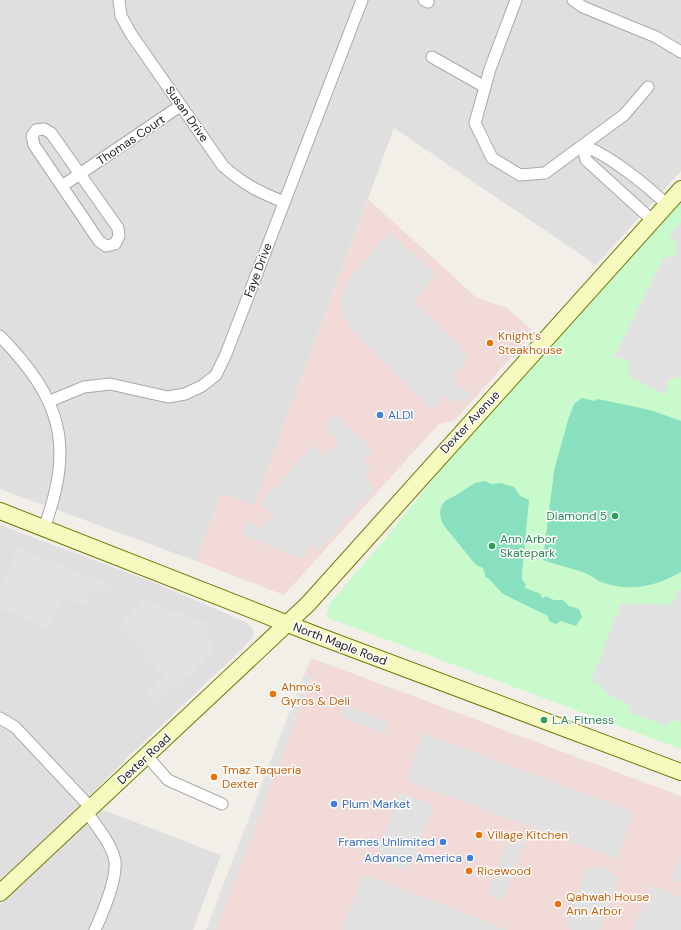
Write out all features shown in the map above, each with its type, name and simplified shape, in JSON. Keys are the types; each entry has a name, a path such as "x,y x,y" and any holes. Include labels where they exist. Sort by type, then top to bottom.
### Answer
{"main road":[{"name":"Dexter Avenue","path":"287,624 331,578 681,189"},
{"name":"North Maple Road","path":"0,511 287,624 681,772"},
{"name":"Dexter Road","path":"0,893 287,624"}],"street":[{"name":"Susan Drive","path":"119,0 121,16 131,34 223,166 239,181 257,192 284,202"},
{"name":"Faye Drive","path":"50,402 84,387 110,384 168,397 185,394 202,386 216,375 226,354 362,0"},
{"path":"516,0 490,69 475,123 492,158 520,175 545,173 584,146 624,115 648,87"},
{"path":"573,0 583,7 656,37 681,52"},
{"path":"432,57 485,87"},
{"name":"Thomas Court","path":"62,186 180,106"},
{"path":"44,128 51,133 81,174 118,228 119,236 115,244 106,246 99,241 34,145 32,136 36,130 44,128"},
{"path":"584,146 597,150 652,191 667,205"},
{"path":"584,146 586,160 652,220"},
{"path":"0,336 20,356 50,402 57,425 61,455 58,482 53,505 44,528"},
{"path":"0,718 15,727 89,810 110,847 114,860 115,874 95,930"},
{"path":"147,756 168,780 222,804"}],"shaded area":[{"path":"0,0 681,0 681,171 596,265 394,128 254,506 221,494 196,561 0,489"},
{"path":"368,199 477,298 507,308 534,332 455,420 439,424 284,595 196,561 221,493 254,505"},
{"path":"681,222 681,377 668,380 666,395 629,376 630,365 626,358 613,359 663,258 674,256 677,251 675,242 669,235"},
{"path":"389,232 436,274 413,301 462,347 461,349 469,357 451,379 473,395 463,400 460,404 444,396 432,410 351,329 343,314 340,301 348,281"},
{"path":"335,414 374,450 363,461 372,469 364,479 375,489 318,551 310,545 303,559 242,535 247,523 261,528 273,515 260,504 313,445 325,456 339,441 324,427"},
{"path":"0,525 150,581 248,623 254,632 252,638 244,647 127,758 0,888"},
{"path":"17,547 117,588 90,593 85,606 63,597 49,630 0,609 0,589"},
{"path":"678,589 681,590 681,723 672,719 667,726 628,712 631,705 610,696 598,684 591,681 621,603 666,605 673,602"},
{"path":"144,600 211,624 206,638 216,648 157,705 146,694 165,676 117,627"},
{"path":"311,658 681,796 681,930 206,930"},
{"path":"304,674 312,677 216,930 206,930"},
{"path":"343,705 390,723 386,734 339,716"},
{"path":"423,733 634,812 617,859 406,780"},
{"path":"400,793 434,805 408,871 375,859"},
{"path":"101,809 221,855 193,930 0,930 0,905"},
{"path":"510,833 526,839 504,900 488,894"},
{"path":"681,854 681,882 672,879"},
{"path":"598,866 613,871 612,875 619,878 600,930 572,930 565,926 587,867 596,869"},
{"path":"364,874 508,930 342,930"},
{"path":"651,885 681,897 681,930 633,930"}],"green space":[{"path":"681,202 681,749 326,617 330,603 382,543 450,458"},
{"name":"Diamond 5","path":"582,398 594,401 598,399 650,410 681,421 681,572 672,577 643,586 614,586 599,581 585,573 543,560 554,471 574,404"},
{"name":"Ann Arbor Skatepark","path":"485,481 491,484 501,483 514,487 520,496 529,500 522,573 522,579 526,585 525,588 541,594 541,597 544,598 545,596 554,600 563,600 569,606 579,609 582,617 576,626 561,621 556,624 549,621 548,616 503,594 488,578 486,578 483,568 476,565 445,527 441,520 440,511 445,501 475,483"}],"place":[{"name":"Knight's Steakhouse","path":"490,343"},
{"name":"ALDI","path":"380,415"},
{"name":"Diamond 5","path":"615,516"},
{"name":"Ann Arbor Skatepark","path":"492,546"},
{"name":"Ahmo's Gyros & Deli","path":"273,694"},
{"name":"L.A. Fitness","path":"544,720"},
{"name":"Tmaz Taqueria Dexter","path":"214,777"},
{"name":"Plum Market","path":"334,804"},
{"name":"Village Kitchen","path":"479,835"},
{"name":"Frames Unlimited","path":"443,842"},
{"name":"Advance America","path":"470,858"},
{"name":"Ricewood","path":"469,871"},
{"name":"Qahwah House Ann Arbor","path":"558,904"}]}
